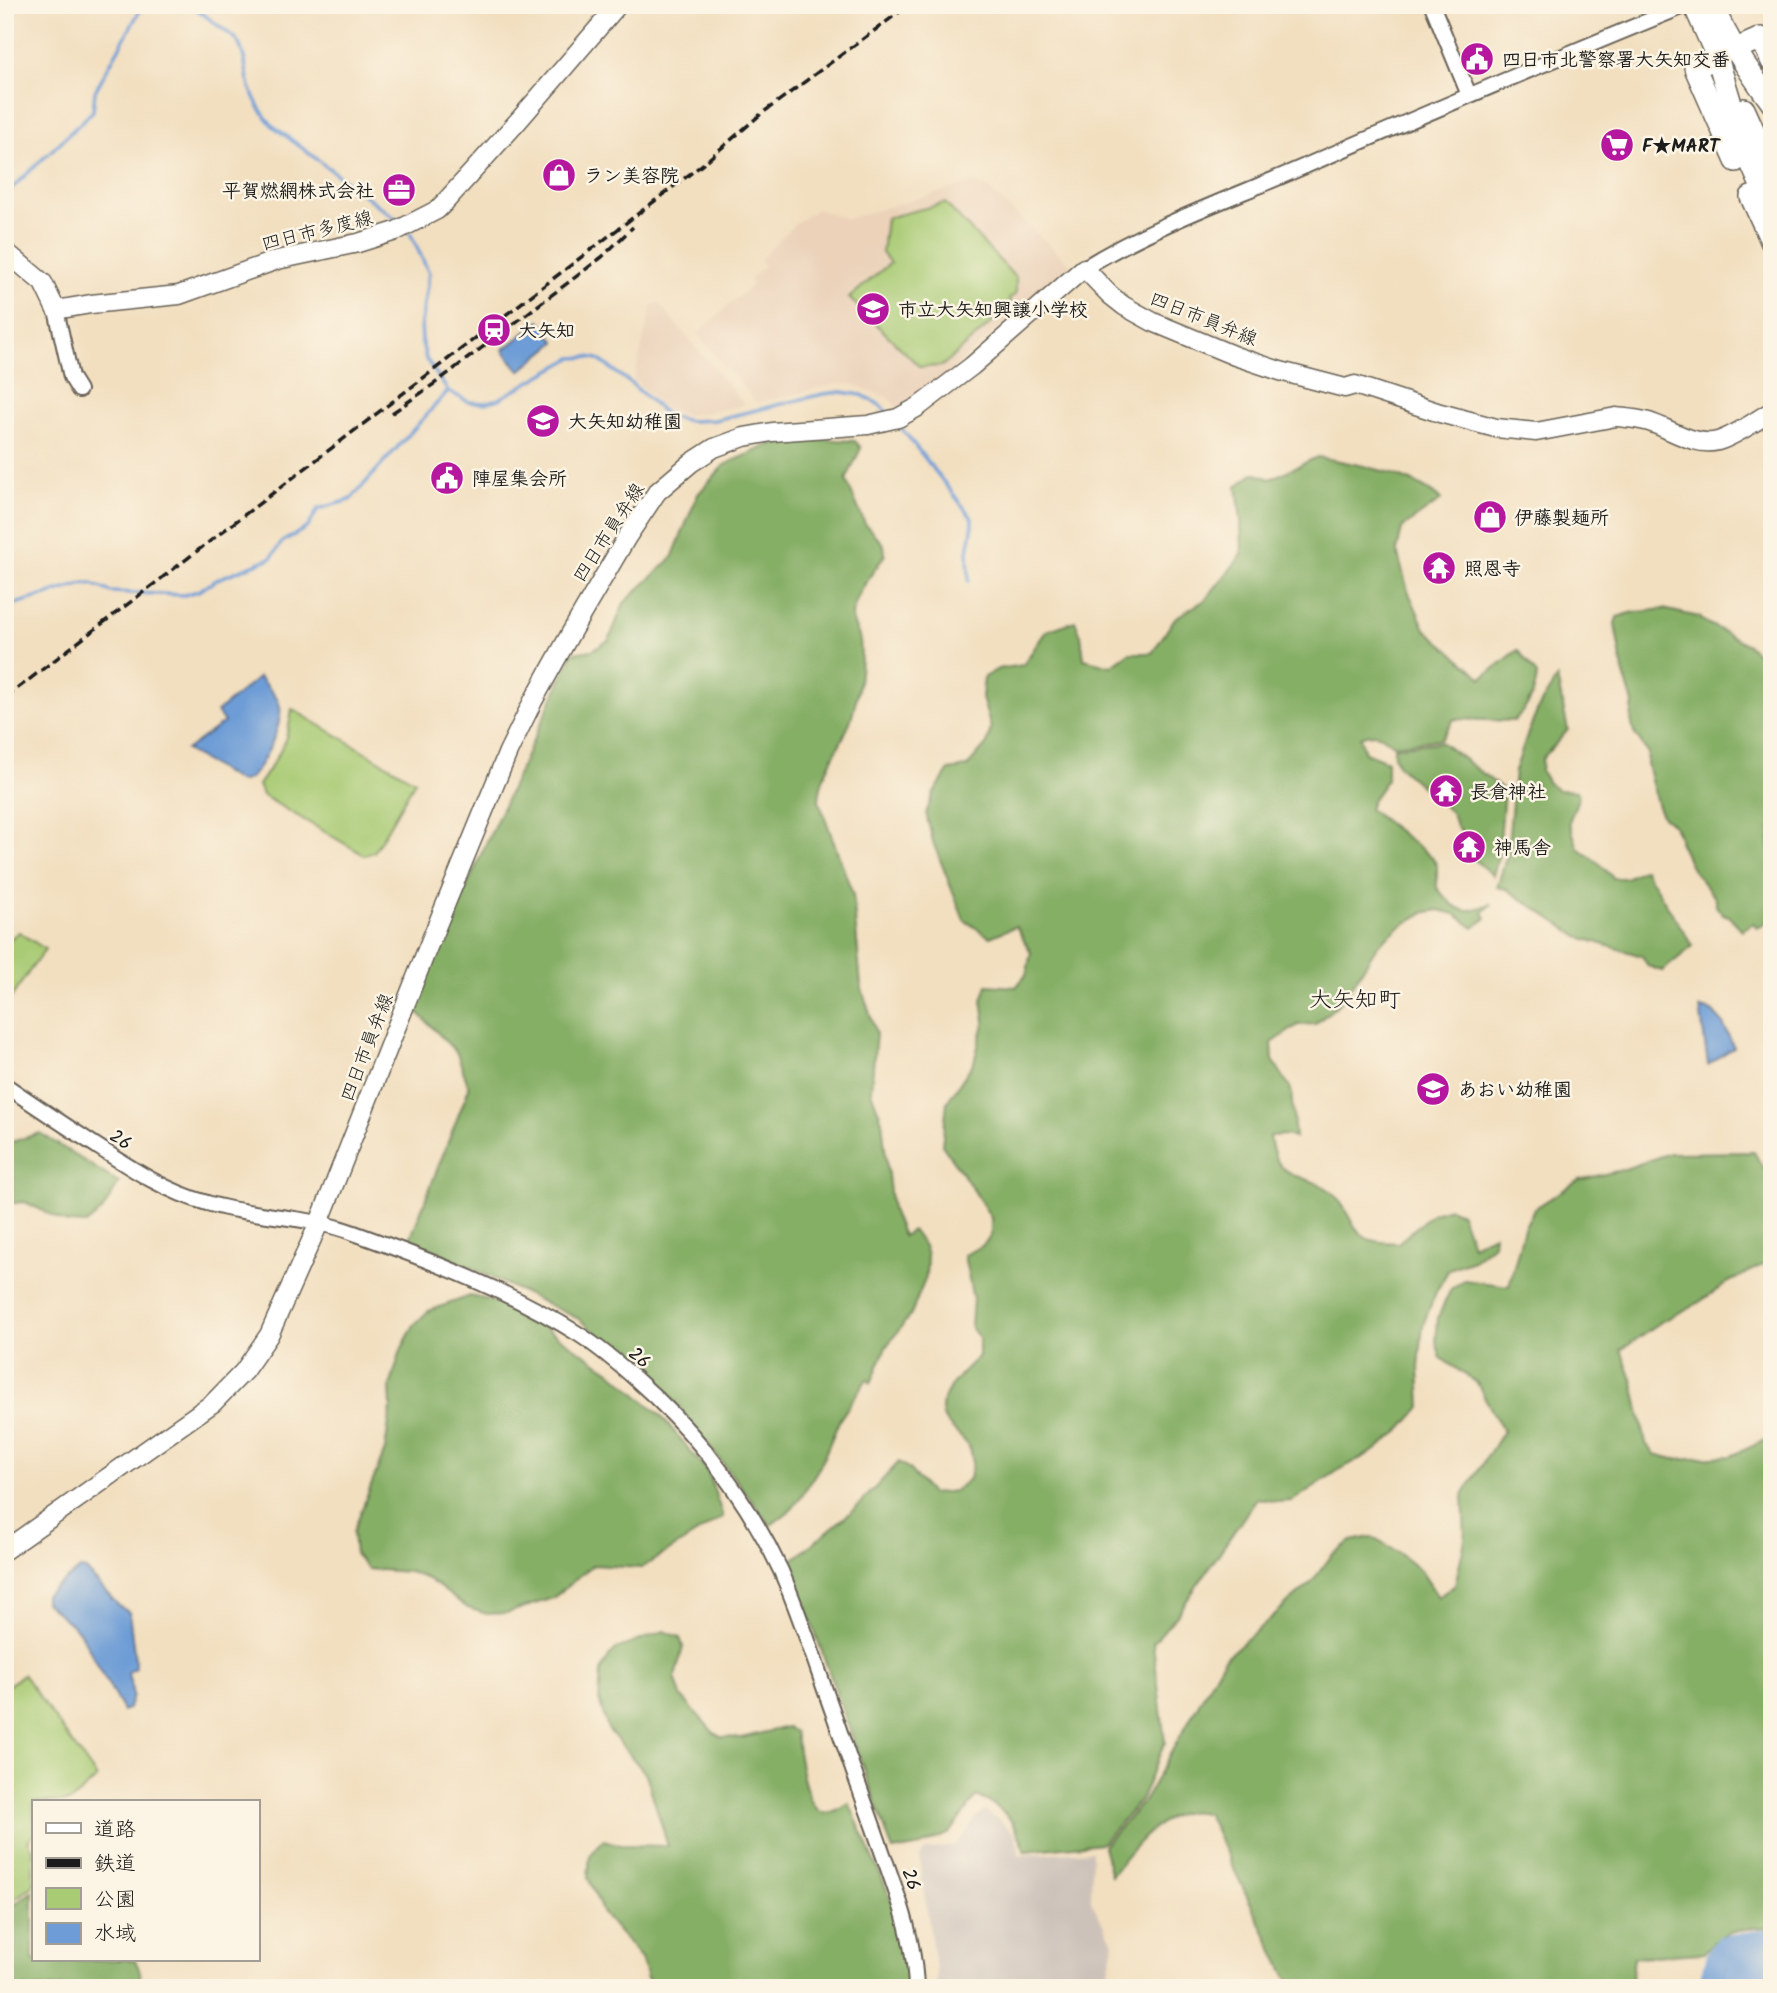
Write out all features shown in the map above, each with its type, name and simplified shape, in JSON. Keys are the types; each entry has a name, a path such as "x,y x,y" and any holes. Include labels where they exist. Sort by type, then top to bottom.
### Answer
{"highway":[{"path":"1696,5 1726,54 1772,103"},
{"path":"1696,5 1772,171"},
{"path":"1712,5 1725,34 1726,54"},
{"path":"1772,62 1761,38 1695,68 1766,203 1772,243"}],"main road":[{"name":"四日市多度線","path":"56,310 179,295 277,260 384,235 437,210 618,5"},
{"path":"5,251 43,283 56,310"},
{"name":"四日市員弁線","path":"5,1550 213,1403 244,1371 269,1335 319,1223 508,752 533,701 648,505 666,483 713,448 772,432 889,421 918,407 972,366 1084,268 1110,295 1137,314 1235,356 1318,381 1345,387 1355,385 1486,427 1536,432 1616,417 1648,422 1688,438 1707,442 1719,440 1772,411"}],"street":[{"path":"1432,5 1469,95"},
{"path":"1084,268 1116,248 1223,200 1687,5"},
{"path":"56,310 71,377 79,390"},
{"name":"26","path":"5,1085 142,1175 176,1193 226,1209 319,1223 351,1231 490,1286 582,1336 664,1404 702,1444 723,1472 759,1528 781,1572 803,1627 908,1926 914,1956 916,1988"}],"shaded area":[{"name":"市立大矢知興譲小学校","path":"971,183 987,187 1071,265 919,399 898,409 889,398 851,384 837,384 757,403 697,334 752,285 749,280 764,266 760,260 795,224 817,209 847,219"},
{"path":"658,303 745,405 689,415 674,413 663,408 634,379 652,305"},
{"path":"984,1810 1015,1834 1020,1855 1092,1851 1091,1901 1114,1944 1104,1988 936,1988 937,1975 920,1857 925,1850 953,1846"}],"green space":[{"path":"945,203 1016,278 1016,294 1009,299 1012,305 942,366 920,367 849,298 890,263 882,253 886,218"},
{"path":"796,438 855,441 861,448 846,480 865,524 884,545 885,555 855,603 852,619 861,649 858,689 852,716 823,779 819,801 853,895 861,986 876,1033 871,1091 882,1121 892,1210 903,1236 912,1230 927,1255 926,1277 911,1314 886,1347 871,1383 867,1379 840,1419 820,1466 804,1492 792,1509 771,1525 664,1388 579,1319 410,1239 469,1088 457,1053 412,1006 573,653 592,650 609,640 624,603 672,558 698,494 724,465 769,445"},
{"path":"1317,457 1365,466 1400,477 1415,483 1441,500 1402,528 1397,551 1408,591 1425,629 1482,678 1518,650 1537,675 1530,700 1514,721 1454,719 1441,739 1393,745 1378,735 1360,737 1365,752 1387,761 1387,779 1369,809 1432,857 1437,865 1437,888 1451,903 1464,910 1492,904 1483,912 1486,918 1474,928 1455,914 1439,910 1423,913 1399,927 1377,946 1348,993 1335,1007 1315,1024 1298,1025 1272,1043 1273,1060 1291,1089 1295,1138 1286,1135 1270,1136 1273,1152 1286,1170 1334,1194 1356,1228 1369,1240 1398,1243 1433,1213 1450,1208 1461,1214 1472,1245 1494,1234 1493,1244 1473,1260 1449,1269 1436,1292 1423,1325 1419,1368 1421,1407 1402,1429 1376,1450 1339,1470 1292,1501 1278,1502 1257,1498 1177,1615 1153,1643 1165,1742 1140,1801 1102,1843 1025,1851 1008,1817 996,1806 977,1796 949,1833 921,1846 893,1851 790,1562 856,1508 899,1462 909,1469 931,1494 954,1491 969,1479 971,1468 969,1447 947,1423 942,1405 951,1386 979,1356 979,1338 971,1327 973,1299 964,1255 982,1246 991,1236 991,1218 942,1145 947,1102 974,1062 985,1020 982,1000 987,985 1016,987 1026,975 1031,953 1016,926 990,937 964,920 933,842 926,813 934,793 949,770 967,767 987,744 991,728 982,698 984,677 998,669 1023,665 1046,631 1075,621 1081,635 1084,659 1111,666 1129,653 1152,653 1175,618 1205,600 1242,555 1237,486 1254,473 1270,479"},
{"path":"1663,609 1699,617 1748,645 1772,666 1772,827 1769,846 1772,859 1772,925 1769,922 1757,928 1754,923 1742,930 1729,916 1722,914 1716,906 1716,899 1692,869 1674,826 1663,817 1658,807 1647,764 1648,753 1634,733 1631,720 1633,703 1623,671 1615,624 1617,617"},
{"path":"1557,678 1568,730 1542,759 1541,771 1548,783 1558,790 1577,791 1579,796 1569,822 1578,848 1613,878 1626,878 1644,869 1693,946 1662,971 1648,966 1642,956 1579,937 1506,889 1497,887 1507,855 1515,771 1540,705"},
{"path":"292,709 415,781 374,852 364,855 262,795 258,785 281,750"},
{"path":"1441,742 1504,790 1499,854 1493,876 1476,861 1473,843 1456,826 1452,813 1398,766 1394,756 1394,747"},
{"path":"19,932 45,949 5,1006 5,943"},
{"path":"40,1133 119,1183 102,1211 86,1224 67,1223 25,1202 5,1204 5,1144"},
{"path":"1754,1152 1763,1168 1772,1172 1772,1260 1661,1322 1621,1350 1633,1382 1646,1444 1655,1454 1674,1459 1731,1456 1772,1437 1772,1927 1742,1929 1726,1934 1711,1944 1704,1953 1634,1957 1631,1988 1292,1988 1207,1814 1179,1814 1165,1820 1140,1841 1111,1876 1103,1846 1143,1802 1224,1659 1311,1583 1332,1555 1351,1541 1371,1537 1396,1551 1421,1571 1438,1597 1455,1585 1465,1540 1463,1495 1503,1431 1477,1383 1441,1358 1436,1342 1438,1317 1451,1289 1464,1280 1509,1286 1524,1228 1534,1209 1579,1180 1622,1170 1670,1153"},
{"path":"470,1296 489,1300 533,1320 610,1371 661,1416 708,1472 723,1517 641,1568 593,1565 553,1598 507,1613 487,1614 468,1608 428,1579 409,1572 367,1569 355,1555 353,1532 385,1450 391,1407 390,1387 401,1350 414,1325 428,1311"},
{"path":"664,1631 680,1637 683,1647 675,1677 681,1696 713,1732 721,1737 741,1738 787,1727 795,1732 803,1778 811,1801 817,1809 824,1813 831,1812 849,1803 899,1917 912,1988 655,1988 647,1978 641,1958 603,1914 588,1877 590,1856 603,1840 621,1845 668,1846 646,1774 608,1729 599,1700 601,1671 610,1655 616,1649"},
{"path":"23,1674 97,1778 72,1800 32,1800 32,1836 28,1840 32,1847 32,1887 5,1905 5,1688"},
{"path":"32,1892 32,1962 136,1962 141,1980 140,1988 5,1988 5,1911"}],"water":[{"path":"540,321 556,342 520,371 503,350"},
{"path":"259,677 278,700 279,720 261,763 250,778 240,782 186,750 224,722 217,712"},
{"path":"1700,1008 1712,1011 1722,1022 1734,1047 1708,1065"},
{"path":"80,1569 86,1570 119,1606 129,1612 136,1668 128,1673 133,1695 129,1708 123,1711 79,1631 45,1602 45,1595"},
{"path":"1772,1951 1772,1988 1720,1988 1728,1958"}],"waterway":[{"path":"5,195 93,111 95,91 143,5"},
{"path":"191,5 236,39 244,56 252,93 273,126 396,219"},
{"path":"410,233 429,273 421,323 426,359 448,391 469,402 485,403 499,399 572,358 589,357 598,359 633,385 665,414 690,421 715,420 823,394 842,392 862,395 880,405 888,414"},
{"path":"5,607 86,583 111,592 184,595 271,558 282,542 308,527 318,509 350,500 448,391"},
{"path":"898,424 972,518 968,551 969,581"},
{"path":"1709,1988 1717,1958 1724,1947 1772,1940"}],"railway":[{"path":"5,698 703,164 761,114 909,5"},
{"path":"392,413 602,257 633,227"}],"place":[{"name":"四日市北警察署大矢知交番","path":"1477,59"},
{"name":"F★MART","path":"1617,145"},
{"name":"ラン美容院","path":"559,175"},
{"name":"平賀燃網株式会社","path":"399,190"},
{"name":"市立大矢知興譲小学校","path":"873,309"},
{"name":"大矢知","path":"494,330"},
{"name":"大矢知幼稚園","path":"543,421"},
{"name":"陣屋集会所","path":"447,478"},
{"name":"伊藤製麺所","path":"1490,517"},
{"name":"照恩寺","path":"1439,568"},
{"name":"長倉神社","path":"1446,791"},
{"name":"神馬舎","path":"1469,847"},
{"name":"あおい幼稚園","path":"1433,1089"}],"district":[{"name":"大矢知町","path":"1355,999"}]}
